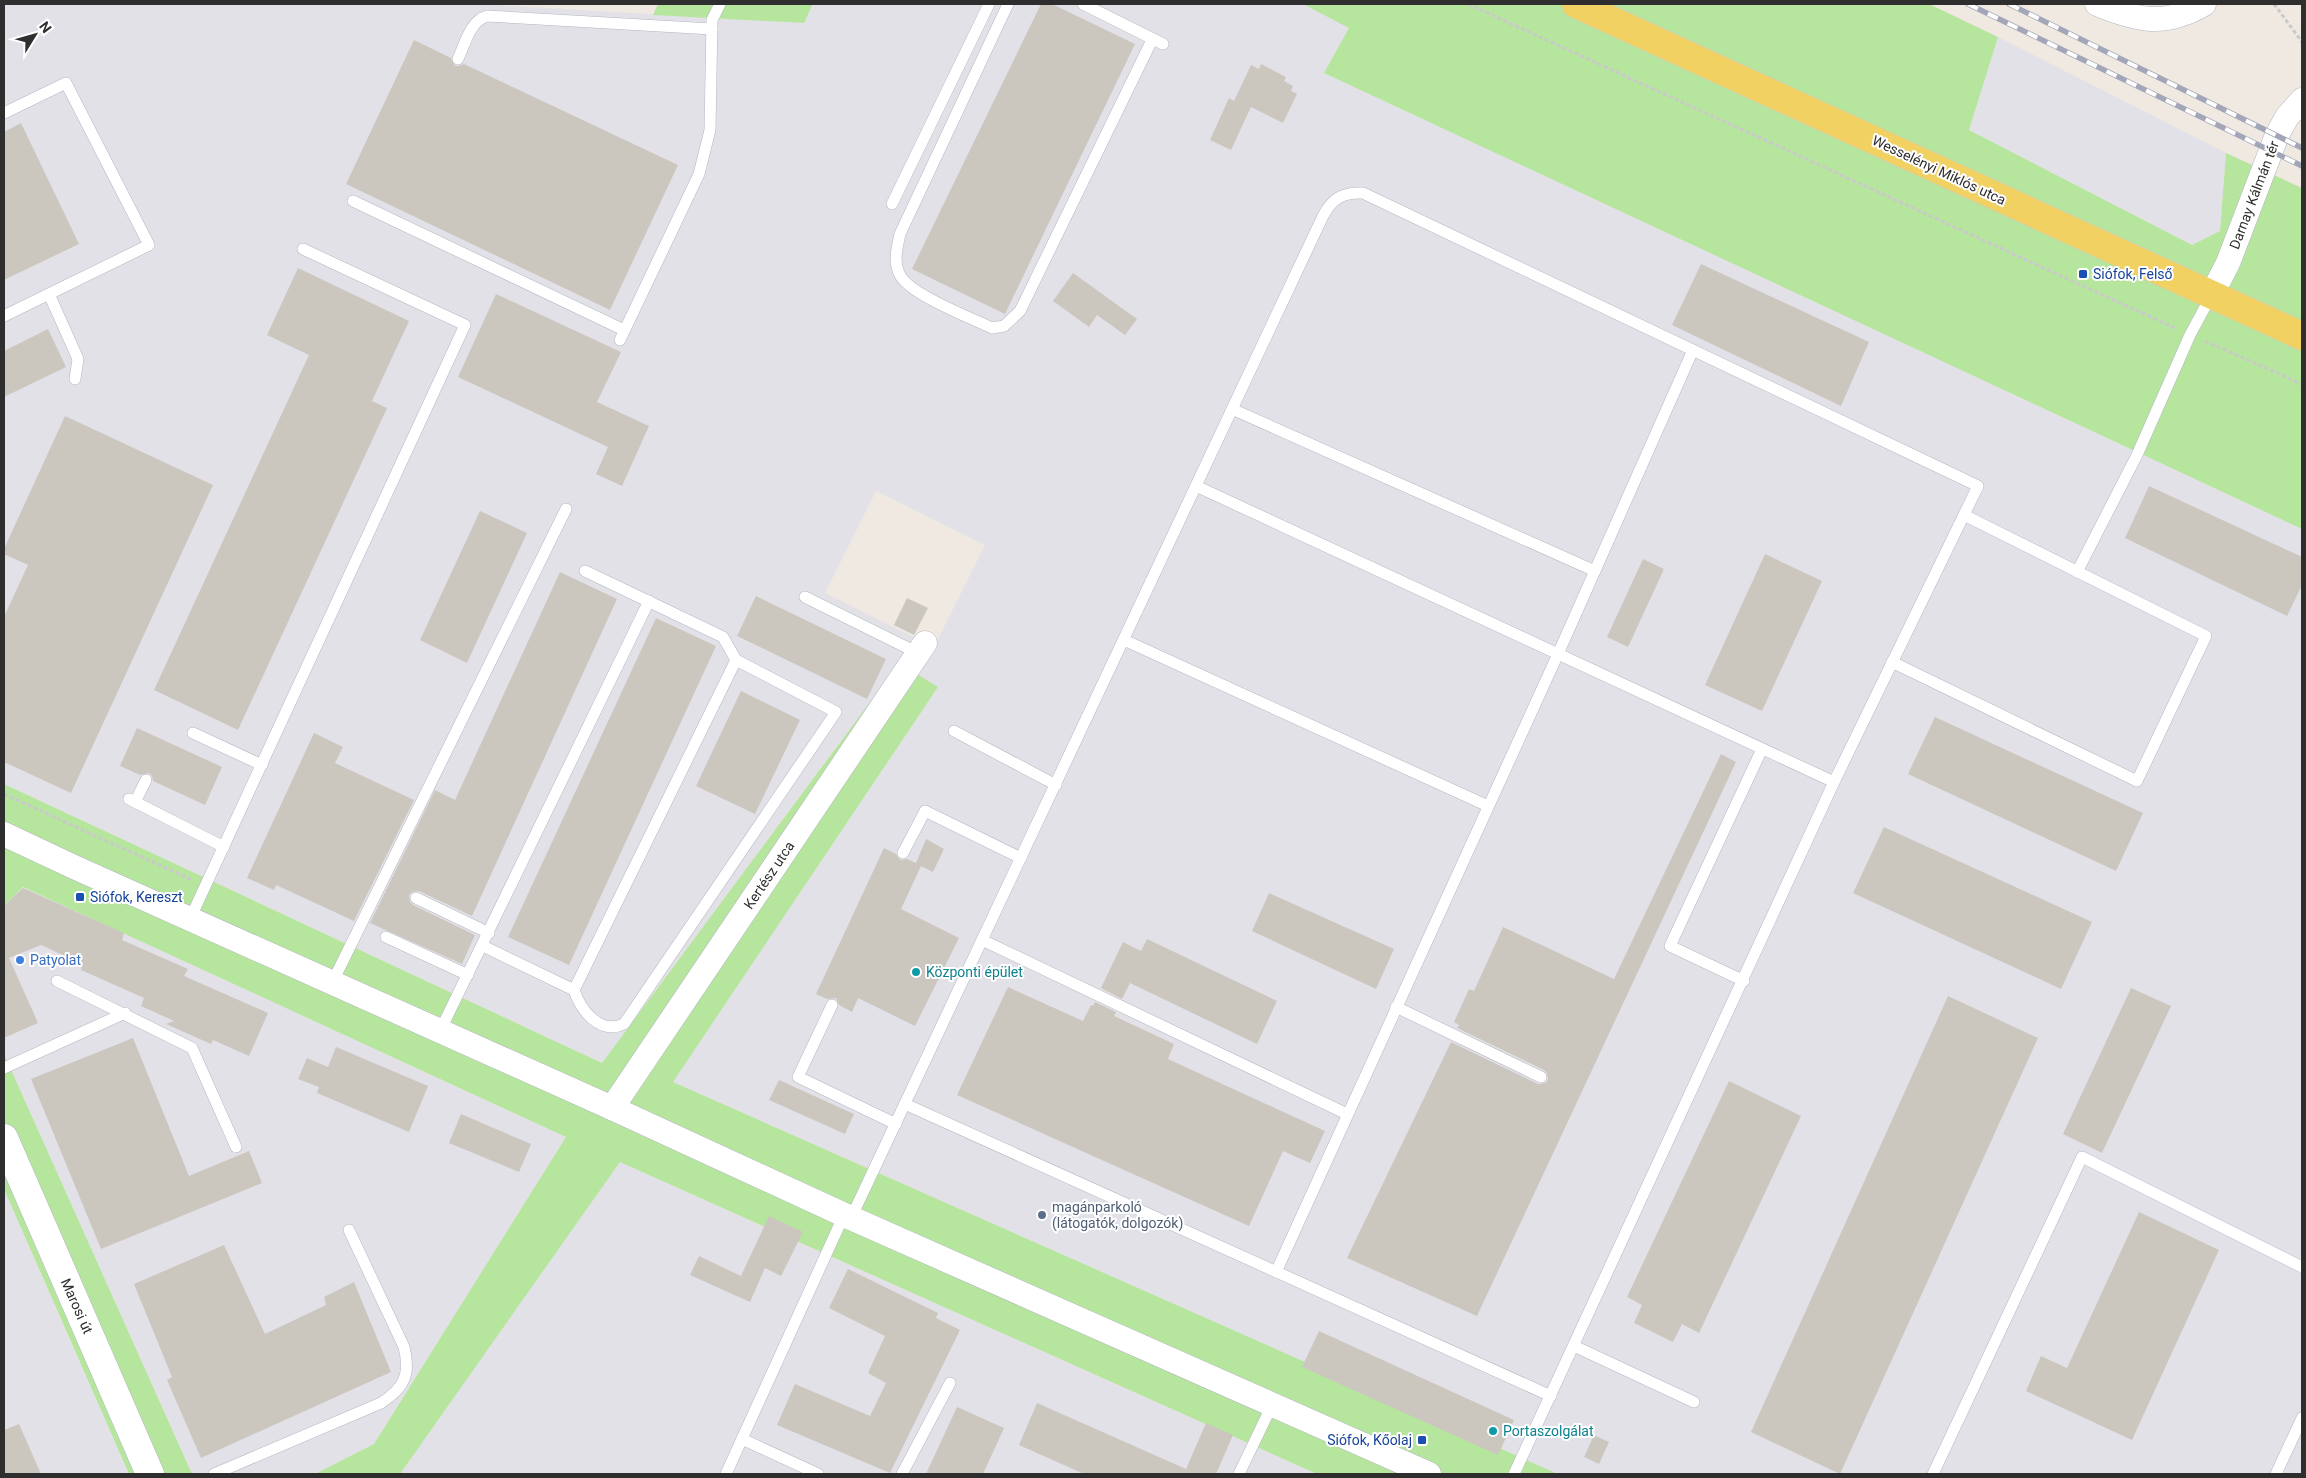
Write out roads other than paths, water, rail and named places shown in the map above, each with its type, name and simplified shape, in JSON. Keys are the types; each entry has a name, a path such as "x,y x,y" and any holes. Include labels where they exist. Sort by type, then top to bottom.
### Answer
{"main road":[{"name":"Wesselényi Miklós utca","path":"1576,4 2302,336"}],"street":[{"path":"2098,4 2138,19 2155,20 2196,9"},
{"name":"Darnay Kálmán tér","path":"2212,294 2228,264 2273,143 2288,117 2302,100"},
{"name":"Kertész utca","path":"612,1108 921,648"},
{"path":"4,834 612,1108 848,1217 1429,1474"},
{"name":"Marosi út","path":"4,1138 146,1473"}],"lane":[{"path":"353,201 622,335 699,174 710,130 712,20 720,4"},
{"path":"892,204 989,4"},
{"path":"1008,4 900,234 896,259 900,276 912,289 992,328 1004,326 1015,318 1020,311 1158,42 1083,4"},
{"path":"458,59 473,26 477,21 487,16 712,29"},
{"path":"4,113 66,84 149,245 4,316"},
{"path":"726,1474 848,1217 896,1124 1330,203 1350,192 1363,193 1978,486 1834,782 1744,981 1514,1474"},
{"path":"190,919 465,325 303,249"},
{"path":"49,294 78,359 75,379"},
{"path":"2078,572 2137,455 2190,335 2212,294"},
{"path":"1276,1272 1346,1114 1558,654 1693,350"},
{"path":"1232,408 1595,571"},
{"path":"1196,486 1834,782"},
{"path":"332,983 566,509"},
{"path":"1892,662 2137,781 2206,636 1964,515"},
{"path":"483,946 574,990 579,1004 598,1023 609,1027 624,1024 836,712 736,660 723,637 585,571"},
{"path":"805,596 921,648"},
{"path":"440,1031 483,946 649,601"},
{"path":"1124,640 1488,806"},
{"path":"574,990 736,660"},
{"path":"954,731 1056,785"},
{"path":"193,733 262,765"},
{"path":"1744,981 1670,946 1762,749"},
{"path":"146,780 132,800 224,847"},
{"path":"903,853 925,810 1021,858"},
{"path":"416,898 489,933"},
{"path":"386,937 468,975"},
{"path":"982,940 1346,1114"},
{"path":"57,981 126,1013 192,1048 236,1147"},
{"path":"832,1005 798,1077 896,1124"},
{"path":"1396,1007 1541,1077"},
{"path":"4,1068 126,1013"},
{"path":"905,1104 1551,1396"},
{"path":"1933,1474 2082,1157 2302,1267"},
{"path":"214,1474 381,1403 398,1391 401,1386 407,1359 404,1347 348,1230"},
{"path":"1574,1346 1694,1402"},
{"path":"902,1474 950,1383"},
{"path":"1239,1474 1272,1405"},
{"path":"2276,1474 2302,1418"},
{"path":"742,1439 818,1474"}],"railway":[{"path":"1968,4 2302,166"},
{"path":"2009,4 2302,148"}],"place":[{"name":"Siófok, Felső","path":"2083,274"},
{"name":"Siófok, Kereszt","path":"80,897"},
{"name":"Patyolat","path":"20,960"},
{"name":"Központi épület","path":"916,972"},
{"name":"magánparkoló (látogatók, dolgozók)","path":"1042,1215"},
{"name":"Portaszolgálat","path":"1493,1431"},
{"name":"Siófok, Kőolaj","path":"1422,1440"}]}
